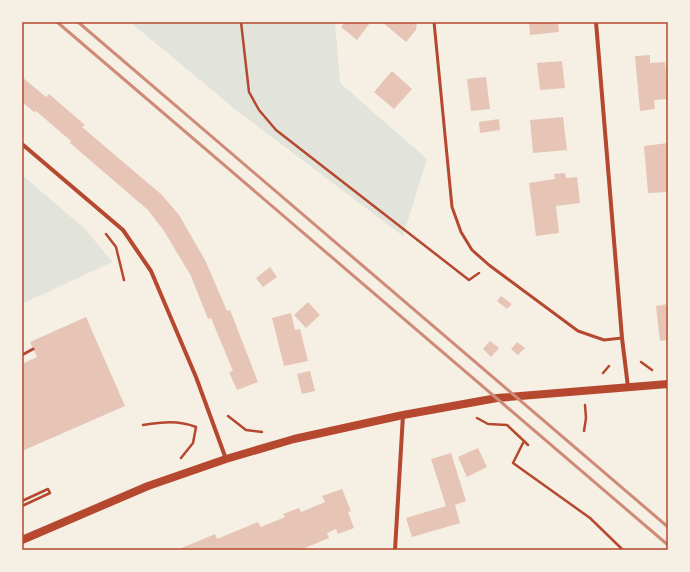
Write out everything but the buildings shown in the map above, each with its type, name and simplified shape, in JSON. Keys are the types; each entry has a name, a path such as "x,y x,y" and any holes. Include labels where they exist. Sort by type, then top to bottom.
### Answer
{"main road":[{"path":"22,540 148,486 226,459 294,439 403,415 497,398 668,384"}],"street":[{"path":"596,22 622,338 628,388"},
{"path":"22,144 123,230 151,271 196,377 226,459"},
{"path":"395,550 403,415"}],"lane":[{"path":"434,22 452,207 461,232 472,250 489,265 578,331 604,340 622,338"},
{"path":"22,354 33,350"}],"path":[{"path":"241,22 249,92 259,110 276,130 469,280 489,265"},
{"path":"102,229 116,247 124,280"},
{"path":"641,362 654,371"},
{"path":"584,432 586,418 584,405 592,404"},
{"path":"474,416 488,424 507,425 528,444"},
{"path":"143,425 183,422 196,427"},
{"path":"524,441 513,463 590,518 623,550"},
{"path":"22,501 48,489 50,494 22,506"}],"shaded area":[{"path":"130,22 335,22 340,83 427,159 403,236 241,114"},
{"path":"22,175 86,230 112,262 22,304"}],"railway":[{"path":"57,22 668,545"},
{"path":"78,22 668,527"}]}
